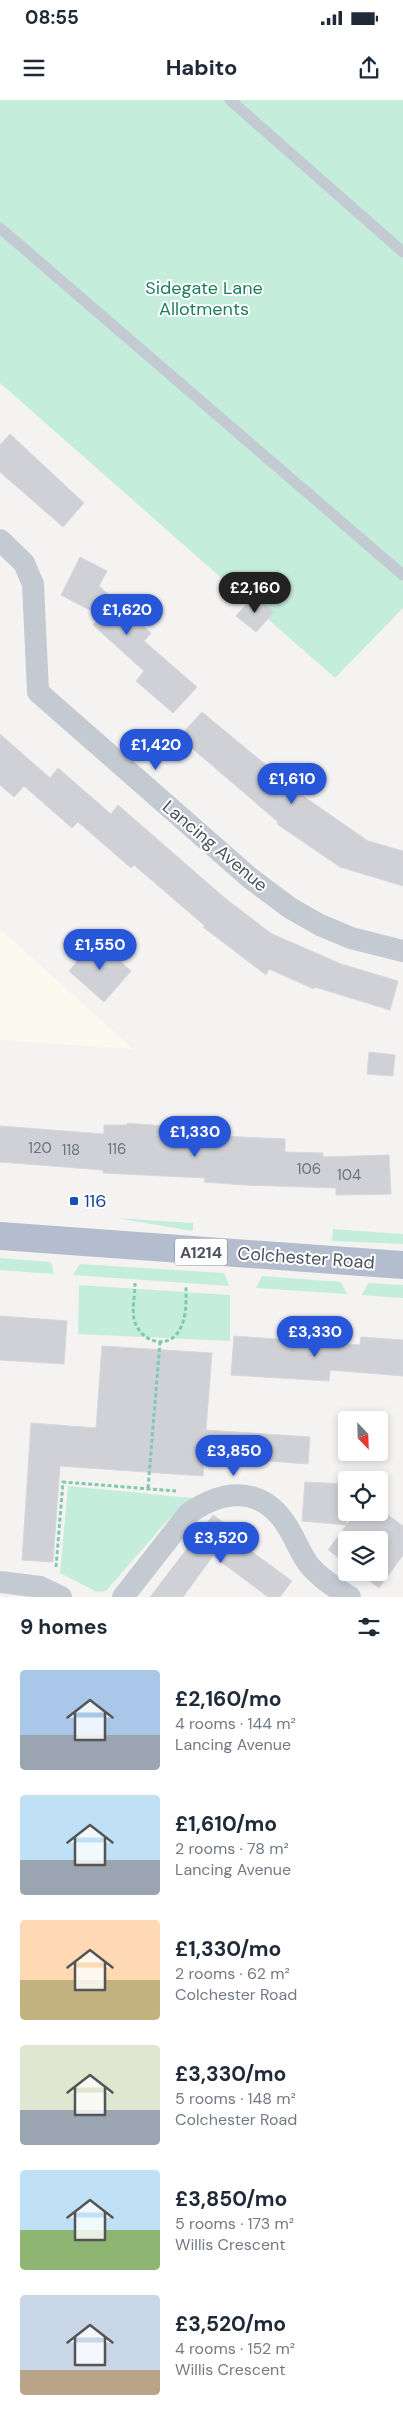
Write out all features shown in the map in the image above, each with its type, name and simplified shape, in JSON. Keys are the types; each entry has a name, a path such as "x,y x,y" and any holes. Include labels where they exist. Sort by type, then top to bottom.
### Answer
{"main road":[{"name":"Colchester Road","path":"0,1236 403,1265"}],"street":[{"name":"Lancing Avenue","path":"0,540 24,563 33,584 38,692 250,878 290,908 320,925 351,938 403,951"},
{"path":"123,1597 188,1514 202,1504 222,1496 247,1496 269,1505 283,1520 321,1589 350,1597"},
{"path":"0,1582 40,1587 57,1595"}],"lane":[{"path":"230,100 403,252"},
{"path":"0,228 403,575"}],"path":[{"path":"135,1284 134,1317 137,1327 151,1340 160,1342 169,1340 180,1330 185,1311 186,1287"},
{"path":"148,1488 160,1342"},
{"path":"57,1595 63,1482 222,1496"}],"shaded area":[{"path":"0,929 133,1049 0,1040"}],"green space":[{"name":"Sidegate Lane Allotments","path":"0,100 403,100 403,608 335,678 0,383"},
{"path":"116,1218 193,1223 193,1231"},
{"path":"333,1229 403,1234 403,1244 332,1241"},
{"path":"0,1258 51,1262 54,1274 0,1270"},
{"path":"80,1264 224,1273 229,1286 73,1275"},
{"path":"262,1276 341,1282 347,1294 256,1288"},
{"path":"368,1283 403,1285 403,1298 362,1295"},
{"path":"79,1285 230,1295 230,1341 78,1334"},
{"path":"68,1486 192,1498 167,1521 106,1591 97,1592 60,1573"}],"building":[{"path":"10,434 84,503 63,527 0,472 0,445"},
{"path":"80,557 107,571 99,586 151,633 144,641 197,687 173,713 136,681 144,671 93,625 101,616 61,595"},
{"path":"254,595 274,612 256,632 236,616"},
{"path":"202,712 306,798 368,841 403,851 403,886 340,867 277,824 278,822 179,737"},
{"path":"0,734 50,778 58,768 111,814 118,805 226,899 272,934 341,964 398,981 390,1010 315,987 314,989 269,969 266,975 203,927 205,926 134,865 131,868 78,822 72,828 24,786 14,797 0,785"},
{"path":"96,940 131,971 104,1002 69,971"},
{"path":"369,1052 395,1055 393,1076 367,1074"},
{"path":"127,1123 201,1129 200,1135 285,1139 285,1152 323,1153 323,1157 389,1155 391,1194 336,1195 336,1188 204,1182 205,1178 103,1173 103,1170 0,1162 0,1126 104,1134 104,1125 127,1125"},
{"path":"0,1316 67,1321 64,1364 0,1360"},
{"path":"234,1336 360,1345 361,1337 403,1340 403,1376 330,1370 329,1381 231,1375"},
{"path":"102,1346 212,1353 206,1430 310,1437 308,1464 204,1456 203,1476 60,1466 53,1562 22,1560 31,1423 96,1428"},
{"path":"305,1482 338,1484 338,1521 346,1521 346,1525 302,1521"},
{"path":"213,1515 233,1529 229,1535 292,1581 280,1597 268,1597 213,1556 183,1597 150,1597"},
{"path":"388,1515 403,1526 403,1555 388,1576 388,1531 342,1531 349,1521 388,1521"},
{"path":"338,1536 338,1557 328,1550"},
{"path":"370,1581 384,1581 379,1588"}],"place":[{"name":"116","path":"74,1201"}]}
